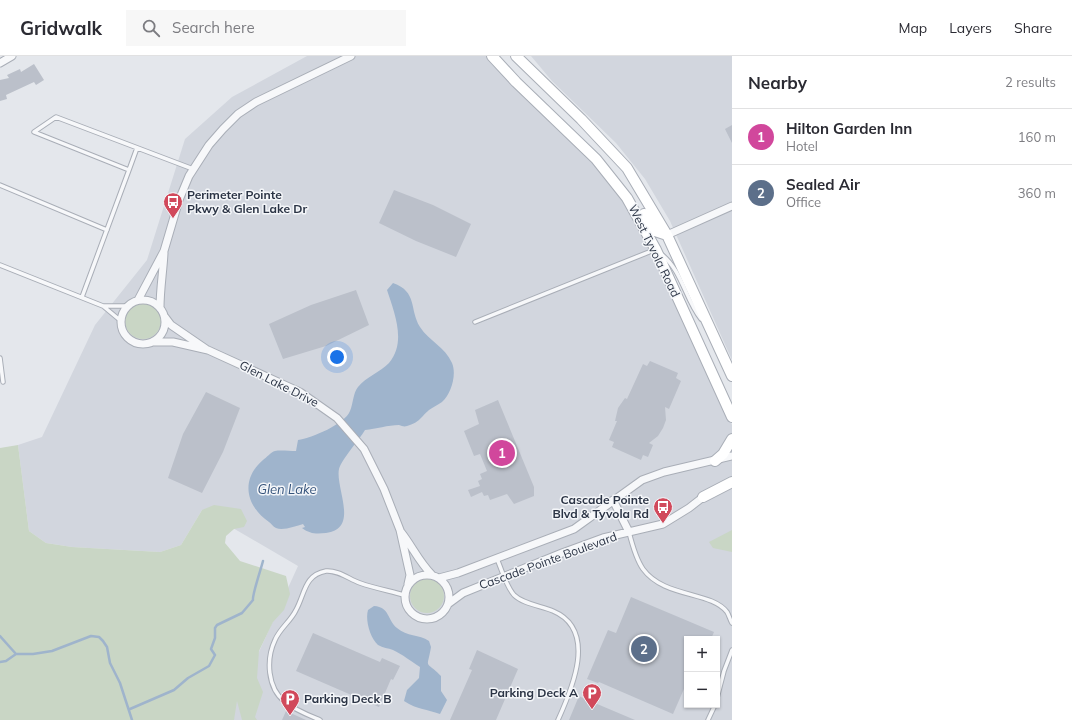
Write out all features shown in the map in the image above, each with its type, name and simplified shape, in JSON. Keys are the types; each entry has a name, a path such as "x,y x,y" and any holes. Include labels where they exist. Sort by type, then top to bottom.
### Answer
{"main road":[{"name":"West Tyvola Road","path":"492,56 516,82 575,138 613,178 640,219 656,250 695,339 732,417"},
{"name":"West Tyvola Road","path":"516,56 581,119 623,163 659,219 732,376"},
{"path":"613,178 630,190 655,231 667,235"},
{"path":"715,461 723,454 732,439"},
{"path":"703,497 732,482"}],"street":[{"path":"0,63 12,56"},
{"path":"138,300 152,302 160,308 165,318 164,331 159,338 153,342 138,344 130,341 122,328 121,321 123,313 128,306 138,300 164,251 179,200 193,169 209,145 238,114 256,102 352,56"},
{"path":"667,235 732,206"},
{"path":"160,308 160,286 163,273 164,251"},
{"name":"Glen Lake Drive","path":"165,318 171,325 208,350 300,392 324,407 348,430 364,449 384,489 400,530 410,575 408,584"},
{"name":"Glen Lake Drive","path":"153,342 173,342 208,350"},
{"name":"Cascade Pointe Boulevard","path":"436,576 458,573 574,529 642,480 664,472 732,456"},
{"name":"Cascade Pointe Boulevard","path":"448,604 463,593 603,538 663,524 732,476"},
{"path":"614,500 629,532"},
{"name":"Glen Lake Drive","path":"400,530 413,547 418,559 436,576"},
{"path":"419,576 436,576 447,589 448,604 438,616 431,619 423,619 410,611 406,604 404,595 408,584 419,576"}],"lane":[{"path":"129,170 34,132 56,116 193,169"},
{"path":"82,297 137,148"},
{"path":"0,185 107,230"},
{"path":"475,322 656,250 669,260 675,268 695,312 712,332"},
{"path":"0,265 103,306 121,321"},
{"path":"103,306 128,306"},
{"path":"0,358 3,382"},
{"path":"629,532 636,554 647,574 667,588 702,598 720,606 727,612 732,623"},
{"path":"497,559 515,596 555,612 568,622 576,636 580,652 576,675 569,696 558,720"},
{"path":"320,720 283,701 276,690 269,669 271,651 275,638 291,619 306,584 310,579 320,573 331,571 361,584 404,595"},
{"path":"720,686 732,650"},
{"path":"708,720 714,708"}],"shaded area":[{"path":"307,56 487,56 602,171 642,229 732,425 732,720 228,720 298,566 202,510 181,545 160,552 72,547 46,543 29,531 18,445 42,437 95,325 147,260 185,139 232,97"},
{"path":"531,56 732,56 732,360 670,221 645,179 616,143 552,81"}],"green space":[{"path":"143,303 153,306 158,311 161,321 158,331 153,336 143,339 133,336 128,331 125,321 128,311 133,306"},
{"path":"18,445 29,531 46,543 72,547 160,552 181,545 202,510 214,505 241,509 247,521 244,527 234,529 226,536 225,543 240,561 286,576 290,594 284,610 273,622 259,651 257,678 263,692 255,717 257,720 242,720 237,701 234,720 0,720 0,448"},
{"path":"732,530 732,552 713,548 709,542"},
{"path":"430,579 437,581 442,586 444,596 442,606 437,611 424,613 417,611 412,606 410,593 412,586 417,581"}],"water":[{"name":"Glen Lake","path":"393,283 401,287 410,296 420,327 449,357 452,363 454,373 448,394 442,402 429,410 420,420 415,423 406,426 395,425 365,430 343,460 339,469 344,516 342,524 336,530 326,533 313,533 302,528 305,527 303,524 286,529 279,529 261,516 251,501 249,484 251,476 263,460 275,451 296,451 298,440 327,430 342,421 350,411 355,392 358,387 365,380 389,363 397,346 398,336 395,317 387,290"},
{"path":"374,606 386,611 394,625 401,631 429,641 431,647 428,664 441,676 441,691 447,700 440,714 418,708 404,701 407,690 419,678 420,667 391,649 380,646 375,642 367,619 368,610"}],"building":[{"path":"34,64 44,80 36,85 34,82 6,95 7,99 0,101 0,80 9,78 7,75 20,69 21,72"},
{"path":"732,125 732,143 725,129"},
{"path":"394,190 433,205 471,224 456,257 416,241 379,223"},
{"path":"356,290 369,325 326,346 283,359 269,324 311,305"},
{"path":"650,361 678,373 676,378 681,381 669,409 665,407 666,420 663,428 658,436 649,443 653,445 648,457 643,455 641,460 612,447 614,442 609,440 617,421 615,421 618,408 625,398 627,399 643,364 647,366"},
{"path":"206,392 240,408 223,452 202,493 168,478 183,434"},
{"path":"498,400 534,487 534,496 514,504 507,494 490,500 488,495 484,496 482,492 471,497 468,490 480,486 478,481 482,479 480,474 487,471 480,454 474,456 464,431 479,424 475,410"},
{"path":"631,597 714,632 712,636 684,636 684,689 673,714 599,682 598,683 587,679 608,630 616,633"},
{"path":"313,633 380,662 382,658 400,666 393,680 391,679 379,707 296,671"},
{"path":"477,650 518,669 496,720 450,720 472,670 469,669"},
{"name":"Parking Deck A","path":"579,696 583,698 635,720 569,720"},
{"name":"Parking Deck B","path":"286,711 306,720 282,720"}],"waterway":[{"path":"130,709 174,690 188,678 209,666 215,655 211,649 215,638 215,628 217,625 242,613 253,600 263,561"},
{"path":"0,636 16,654"},
{"path":"0,662 6,661 16,654 33,654 52,651 91,636 99,637 107,647 110,663 120,683 132,720"}],"place":[{"name":"Perimeter Pointe Pkwy & Glen Lake Dr","path":"173,219"},
{"name":"Hilton Garden Inn","path":"502,453"},
{"name":"Cascade Pointe Blvd & Tyvola Rd","path":"663,524"},
{"name":"Sealed Air","path":"644,649"},
{"name":"Parking Deck A","path":"592,710"},
{"name":"Parking Deck B","path":"290,716"}]}
